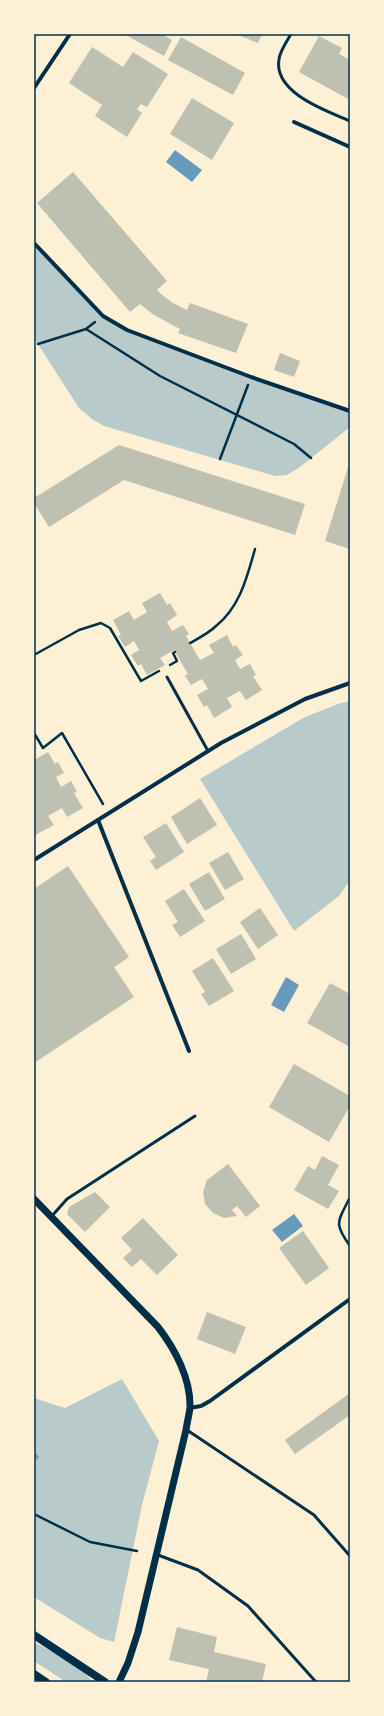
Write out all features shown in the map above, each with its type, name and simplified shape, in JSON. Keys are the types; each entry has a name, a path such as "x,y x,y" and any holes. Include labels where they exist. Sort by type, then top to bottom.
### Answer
{"main road":[{"path":"34,1635 105,1682"},
{"path":"34,1674 46,1682"}],"street":[{"path":"34,88 70,34"},
{"path":"294,122 350,147"},
{"path":"34,243 103,316 127,330 251,377 350,411"},
{"path":"34,860 208,751 305,700 350,683"},
{"path":"98,820 189,1051"},
{"path":"34,1199 158,1327 170,1342 177,1356 186,1382 190,1408 186,1430 138,1632 128,1663 119,1682"},
{"path":"190,1408 201,1406 210,1401 350,1299"}],"lane":[{"path":"291,34 278,59 279,72 284,82 298,96 350,121"},
{"path":"166,677 208,751"},
{"path":"51,1217 67,1200 195,1116"},
{"path":"186,1430 314,1515 350,1556"},
{"path":"156,1555 198,1570 248,1606 316,1682"}],"path":[{"path":"38,344 86,329 103,316"},
{"path":"86,329 160,376 294,444 311,458"},
{"path":"220,459 251,377"},
{"path":"190,644 216,626 230,613 237,601 248,574 255,549"},
{"path":"34,655 79,630 101,623 110,628 141,681 177,661 173,653 175,652"},
{"path":"166,677 174,672 170,665"},
{"path":"34,733 43,748 62,733 99,799 109,813"},
{"path":"350,1197 339,1220 339,1229 350,1246"},
{"path":"34,1514 90,1542 137,1551"}],"shaded area":[{"path":"34,243 103,316 127,330 350,411 350,427 300,467 287,475 275,476 104,426 92,419 79,408 34,338"},
{"path":"350,701 350,880 339,896 294,931 200,779 305,717"},
{"path":"122,1379 159,1441 142,1505 114,1642 100,1638 34,1597 34,1398 65,1408"},
{"path":"34,1642 73,1664 93,1682 66,1682 34,1661"}],"water":[{"path":"175,150 202,170 192,182 166,162"},
{"path":"286,977 299,985 284,1012 271,1005"},
{"path":"294,1214 303,1226 282,1242 272,1230"}],"building":[{"path":"124,34 161,34 172,40 164,56"},
{"path":"236,34 262,34 258,43"},
{"path":"319,36 342,48 339,54 350,60 350,100 299,72"},
{"path":"181,37 245,73 233,95 168,60"},
{"path":"92,47 123,67 133,52 168,74 147,107 141,104 137,109 142,113 127,137 95,116 102,105 69,83"},
{"path":"192,98 234,123 212,160 170,134"},
{"path":"73,172 167,281 157,290 161,294 173,303 187,310 190,303 248,324 236,353 178,333 180,329 154,315 140,304 130,312 37,203"},
{"path":"280,353 300,361 294,377 274,370"},
{"path":"119,445 305,504 295,535 124,480 49,527 34,503 34,498"},
{"path":"350,461 350,549 325,541"},
{"path":"160,593 167,605 170,603 177,615 167,622 172,631 183,625 189,634 186,636 200,660 214,653 209,645 227,635 233,647 236,645 243,655 235,660 240,669 250,664 256,675 253,676 262,690 246,700 240,691 227,698 232,707 214,718 207,705 204,707 197,695 208,689 202,679 191,685 185,676 188,674 174,650 160,658 165,665 147,675 141,664 138,666 131,655 139,650 134,641 125,647 118,636 121,635 113,620 129,611 134,620 147,612 142,603"},
{"path":"48,752 55,764 58,762 64,773 56,777 61,787 71,781 77,792 74,793 83,808 67,817 62,808 48,816 54,825 35,835 34,760"},
{"path":"200,798 217,825 187,844 171,817"},
{"path":"166,823 184,852 156,870 150,861 156,857 143,837"},
{"path":"228,852 244,879 225,890 209,863"},
{"path":"68,866 129,957 114,967 134,997 34,1063 34,889"},
{"path":"209,872 225,899 205,911 189,884"},
{"path":"184,889 205,921 180,937 172,925 178,922 165,901"},
{"path":"260,908 278,935 258,949 240,922"},
{"path":"241,934 256,959 231,974 216,949"},
{"path":"213,958 234,991 209,1006 201,994 205,992 192,971"},
{"path":"330,983 350,994 350,1047 307,1023"},
{"path":"294,1064 350,1096 350,1106 329,1142 269,1107"},
{"path":"322,1156 339,1165 328,1185 339,1191 328,1209 294,1190 308,1166 315,1170"},
{"path":"228,1164 260,1206 246,1217 237,1206 232,1210 237,1216 224,1218 213,1213 205,1204 203,1192 207,1180"},
{"path":"95,1192 110,1207 85,1232 67,1214 69,1207"},
{"path":"143,1218 178,1255 157,1275 141,1259 132,1267 123,1258 132,1250 121,1238"},
{"path":"303,1231 329,1268 306,1285 279,1248"},
{"path":"207,1312 246,1327 235,1354 197,1339"},
{"path":"350,1393 350,1415 295,1454 285,1440"},
{"path":"177,1627 217,1637 214,1652 266,1664 262,1682 206,1682 209,1669 169,1660"}]}
